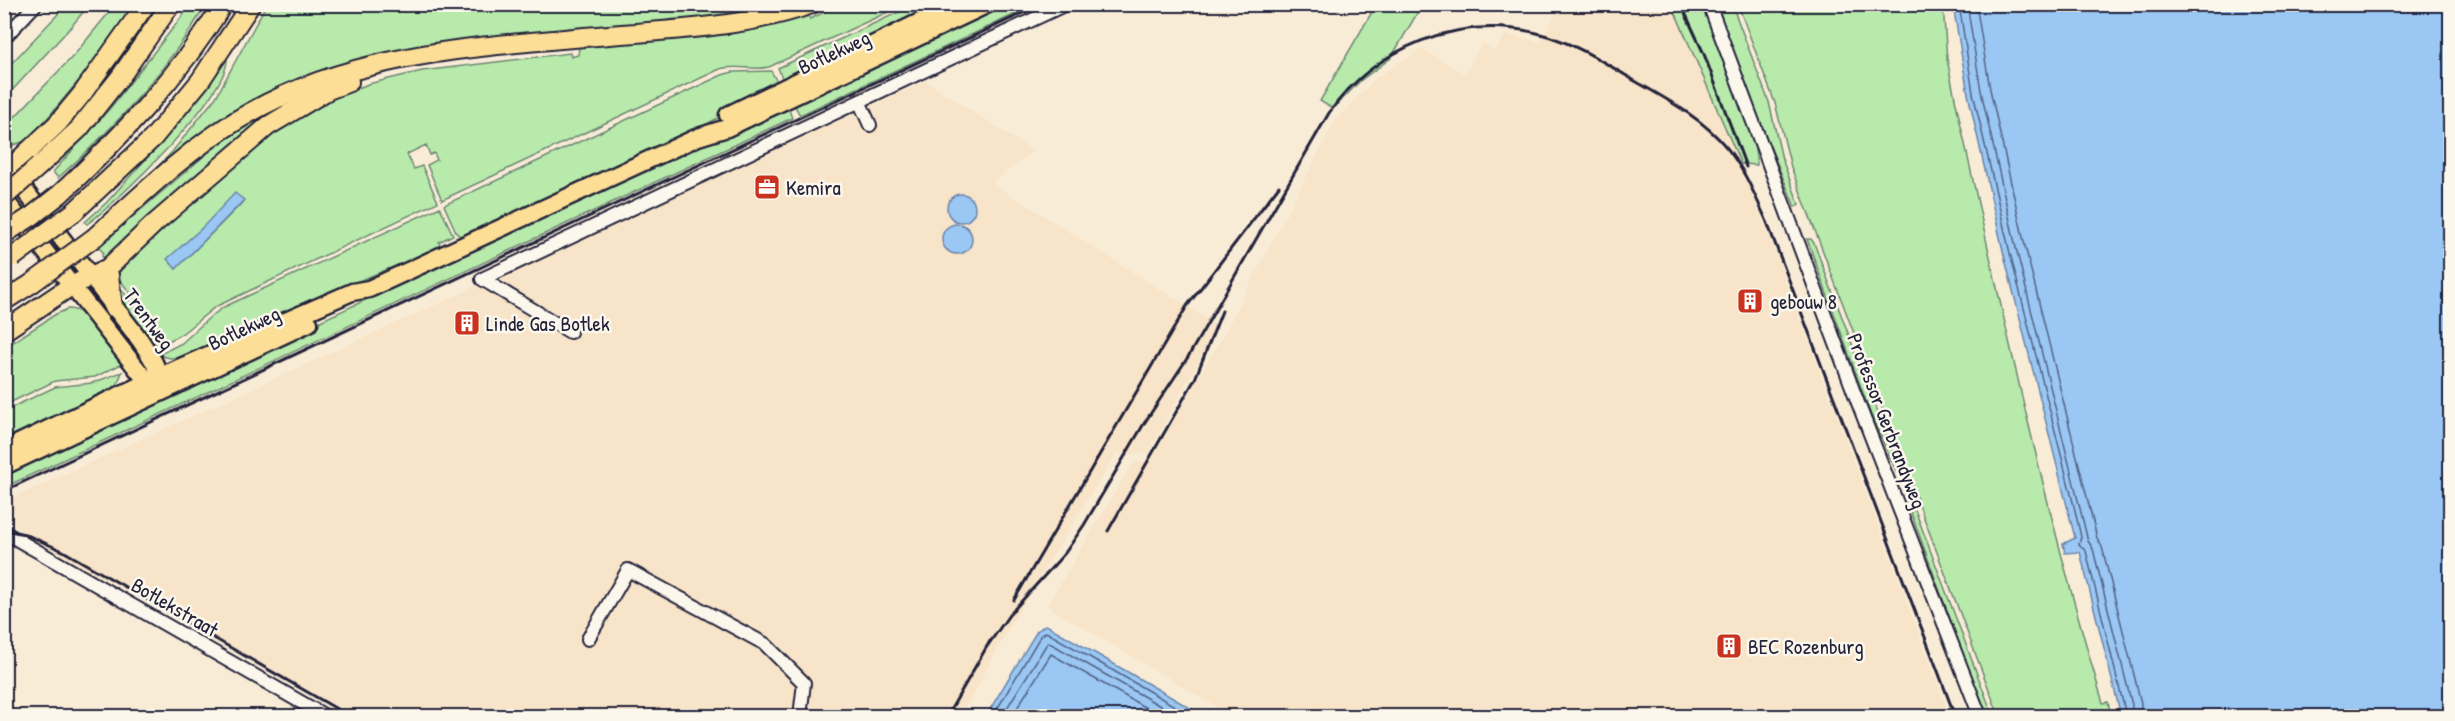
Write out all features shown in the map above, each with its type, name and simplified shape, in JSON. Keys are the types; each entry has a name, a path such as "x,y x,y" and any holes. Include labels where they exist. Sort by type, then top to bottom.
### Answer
{"highway":[{"path":"6,170 58,123 82,94 146,4"},
{"path":"4,198 79,129 121,76 171,4"},
{"path":"4,234 60,194 105,152 177,72 223,4"},
{"path":"9,259 74,212 153,138 200,81 251,4"},
{"path":"4,301 95,237 190,153 239,119 303,86 368,65 457,50 662,31 758,19 809,5"},
{"path":"4,331 70,286 108,268 147,230 267,126 328,90 350,81 380,70 457,50"},
{"path":"108,268 113,307"}],"main road":[{"name":"Botlekweg","path":"698,137 723,118 762,97 957,4"},
{"name":"Botlekweg","path":"4,450 156,383 352,292 369,288 698,137 727,128 988,4"},
{"name":"Trentweg","path":"6,170 90,275 153,359 156,383"},
{"name":"Trentweg","path":"4,198 70,286 156,383"},
{"name":"Botlekweg","path":"4,466 156,383"}],"street":[{"path":"4,38 36,4"},
{"path":"570,332 482,279 860,103 1066,4"},
{"name":"Professor Gerbrandyweg","path":"1708,4 1858,403 1980,717"},
{"path":"860,103 870,125"},
{"name":"Botlekstraat","path":"4,532 325,717"},
{"path":"588,639 628,570 765,644 804,683 801,717"}],"shaded area":[{"path":"1561,5 1673,5 1727,126 1950,716 1232,716 1047,606 1132,464 1151,460 1224,334 1335,121 1377,77 1421,49 1465,74 1482,43 1495,50 1505,35 1540,42"},
{"path":"926,81 1033,151 992,183 1218,326 1148,453 1116,454 1017,614 961,716 355,716 24,534 5,516 4,502"}],"green space":[{"path":"570,4 577,7 577,4 802,4 810,19 839,5 903,5 769,67 720,69 442,200 427,165 437,160 434,153 430,155 426,145 407,154 414,169 422,166 438,202 215,307 183,333 169,341 165,339 117,276 130,256 272,134 324,102 368,84 422,71 570,53 571,57 578,55 581,31 293,86 119,206 172,152 216,97 266,5","holes":["244,201 176,269 168,259 202,228"]},
{"path":"59,5 89,5 5,98 5,70 58,14"},
{"path":"115,5 135,5 90,67 45,121 28,140 10,146 5,139 5,124 7,125 75,54"},
{"path":"191,5 206,5 157,75 100,139 58,178 53,172 111,107"},
{"path":"914,5 950,5 784,83 778,68"},
{"path":"997,5 1035,5 800,115 792,101"},
{"path":"1376,5 1422,5 1391,58 1360,81 1333,109 1320,101"},
{"path":"1672,5 1702,5 1754,141 1757,165 1741,164"},
{"path":"1716,5 1732,5 1769,102 1782,159 1799,204 1795,207 1754,107"},
{"path":"1738,5 1943,5 1947,59 2024,404 2061,554 2103,703 2108,702 2111,716 1999,716 1791,167 1775,103"},
{"path":"227,59 223,76 210,97 169,147 122,194 87,224 85,222 106,203 174,128"},
{"path":"771,71 779,85 692,132 466,238 457,234 444,205 722,75 733,72"},
{"path":"291,101 105,260 102,256 103,252 98,247 104,241 217,145"},
{"path":"787,104 792,118 5,487 5,476 28,465 27,463 45,449"},
{"path":"440,207 453,235 439,242 441,248 311,300 182,357 170,358 158,355 182,343 224,307"},
{"path":"1807,239 1811,239 1814,243 1899,468 1897,473 1871,415"},
{"path":"116,282 162,345 151,350 120,299"},
{"path":"68,309 77,311 93,321 107,338 122,364 95,377 55,381 5,405 4,348 56,314"},
{"path":"122,372 116,388 5,445 4,411 55,387 92,383"},
{"path":"1910,510 1915,510 1993,716 1986,716"}],"water":[{"path":"1953,5 2450,5 2450,716 2116,716 2119,708 2080,552 2065,553 2063,544 2075,538 2003,251 1968,94"},
{"path":"235,193 244,200 176,269 167,259 202,228"},
{"path":"961,194 971,198 975,208 971,218 961,222 951,218 947,208 951,198"},
{"path":"957,224 968,228 972,239 968,250 957,254 946,250 942,239 946,228"},
{"path":"1045,625 1204,716 986,716 1037,631"}],"railway":[{"path":"4,491 1042,4"},
{"path":"1681,4 1704,54 1746,167"},
{"path":"986,648 1009,615 1065,553 1084,525 1145,422 1188,357 1329,113 1348,90 1370,70 1394,54 1421,41 1477,28 1507,28 1537,33 1576,47 1672,103 1717,137 1739,166 1768,224"},
{"path":"1014,600 1187,306 1279,186"},
{"path":"1765,217 1955,716"},
{"path":"1108,531 1195,379 1222,311"},
{"path":"4,530 25,534 63,551 349,716"},
{"path":"947,716 990,641"}],"place":[{"name":"Kemira","path":"767,187"},
{"name":"gebouw 8","path":"1750,301"},
{"name":"Linde Gas Botlek","path":"467,323"},
{"name":"BEC Rozenburg","path":"1729,646"}]}
